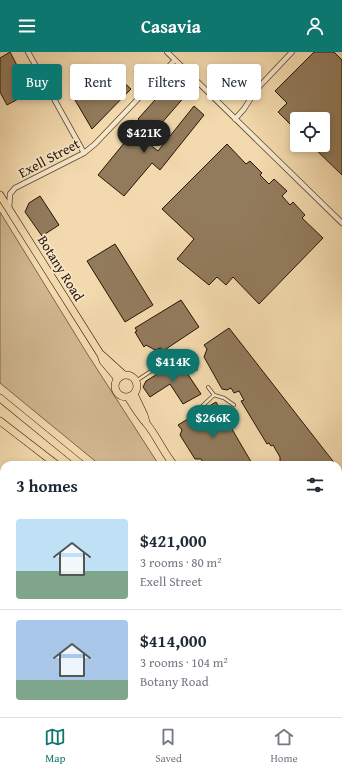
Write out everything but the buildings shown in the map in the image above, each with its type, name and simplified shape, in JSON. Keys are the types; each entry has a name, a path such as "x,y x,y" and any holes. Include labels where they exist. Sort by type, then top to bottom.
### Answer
{"main road":[{"name":"Botany Road","path":"0,195 102,355 103,361 121,377"},
{"path":"131,376 136,381 137,388 131,395 121,395 116,390 121,377 131,376"},
{"path":"131,395 170,461"},
{"path":"0,398 77,461"},
{"path":"0,421 52,461"},
{"path":"167,457 168,461"}],"street":[{"path":"28,52 84,153"},
{"path":"167,52 342,223"},
{"path":"235,118 244,109 256,90 292,52"},
{"name":"Exell Street","path":"9,210 10,194 15,188 84,153 95,144 175,60"}],"lane":[{"path":"136,381 174,356 187,354 196,369"},
{"path":"208,387 214,395 224,398 234,405"},
{"path":"198,410 214,395"}],"shaded area":[{"path":"0,212 88,355 156,461 95,461 0,383"}]}
